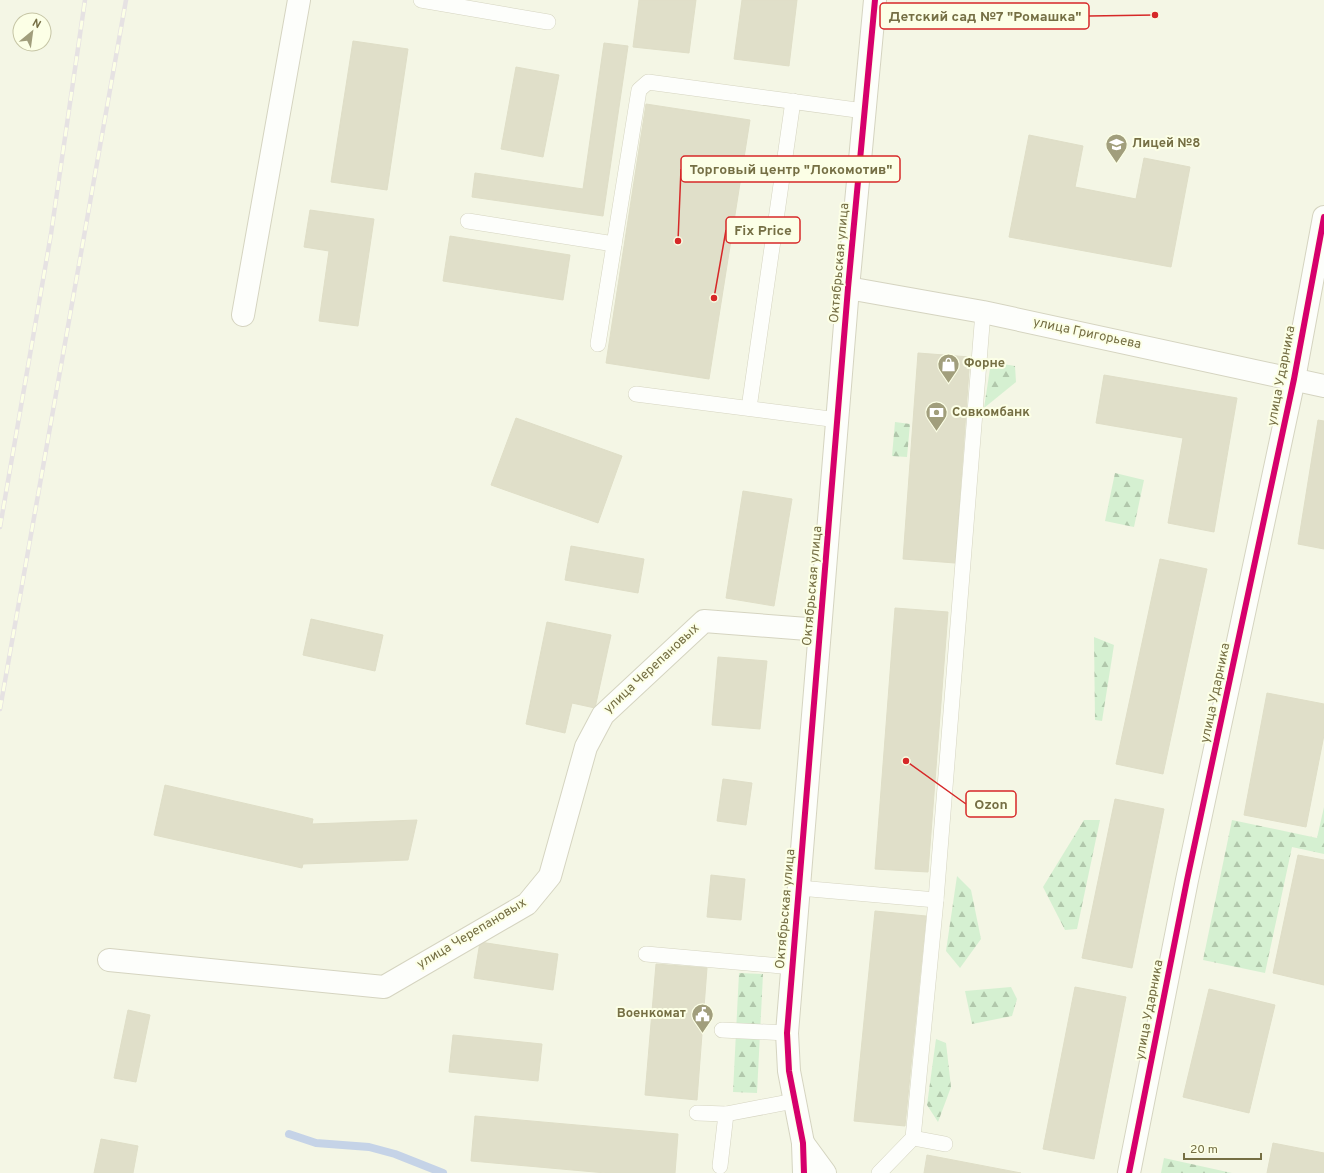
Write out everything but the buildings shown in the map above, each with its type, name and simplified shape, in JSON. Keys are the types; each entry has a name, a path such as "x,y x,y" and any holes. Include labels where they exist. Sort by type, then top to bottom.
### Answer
{"street":[{"path":"243,315 299,0"},
{"name":"Октябрьская улица","path":"804,1173 803,1143 789,1071 787,1033 848,288 875,0"},
{"name":"улица Ударника","path":"1129,1173 1186,888 1294,379 1324,217"},
{"name":"улица Григорьева","path":"848,288 983,312 1324,386"},
{"name":"улица Черепановых","path":"109,960 384,987 526,904 550,876 586,747 603,715 704,621 820,630"},
{"name":"Октябрьская улица","path":"803,1143 825,1173"}],"lane":[{"path":"421,0 548,22"},
{"path":"598,344 639,90 648,82 864,111"},
{"path":"750,408 793,101"},
{"path":"468,221 614,244"},
{"path":"880,1173 913,1138 936,900 983,312"},
{"path":"636,394 838,420"},
{"path":"799,888 936,900"},
{"path":"646,954 793,967"},
{"path":"722,1030 787,1033"},
{"path":"697,1113 726,1114 794,1101"},
{"path":"720,1166 726,1114"},
{"path":"913,1138 945,1144"}],"green space":[{"path":"991,362 1015,366 1016,382 984,408"},
{"path":"895,422 910,424 907,457 892,456"},
{"path":"1115,473 1144,480 1134,527 1105,521"},
{"path":"1094,637 1114,645 1102,721 1095,720"},
{"path":"1324,807 1324,854 1292,847 1265,973 1203,960 1232,820 1317,838"},
{"path":"1084,820 1100,820 1077,929 1065,930 1043,887"},
{"path":"957,876 971,890 981,939 960,968 946,951"},
{"path":"739,973 763,974 757,1093 733,1092"},
{"path":"1011,987 1017,999 1012,1016 972,1024 965,991"},
{"path":"936,1039 946,1043 951,1087 938,1122 927,1105"},
{"path":"1164,1158 1232,1173 1161,1173"}],"waterway":[{"path":"289,1134 316,1143 369,1147 395,1154 443,1173"}],"railway":[{"path":"0,527 51,234 85,0"},
{"path":"0,709 126,0"}],"cycle path":[{"path":"804,1173 803,1143 789,1071 787,1033 848,288 875,0"},
{"path":"1129,1173 1187,880 1294,379 1324,217"}],"place":[{"name":"Детский сад №7 \"Ромашка\"","path":"1155,15"},
{"name":"Лицей №8","path":"1116,164"},
{"name":"Торговый центр \"Локомотив\"","path":"678,241"},
{"name":"Fix Price","path":"714,298"},
{"name":"Форне","path":"949,384"},
{"name":"Совкомбанк","path":"936,432"},
{"name":"Ozon","path":"906,761"},
{"name":"Военкомат","path":"702,1034"}]}
